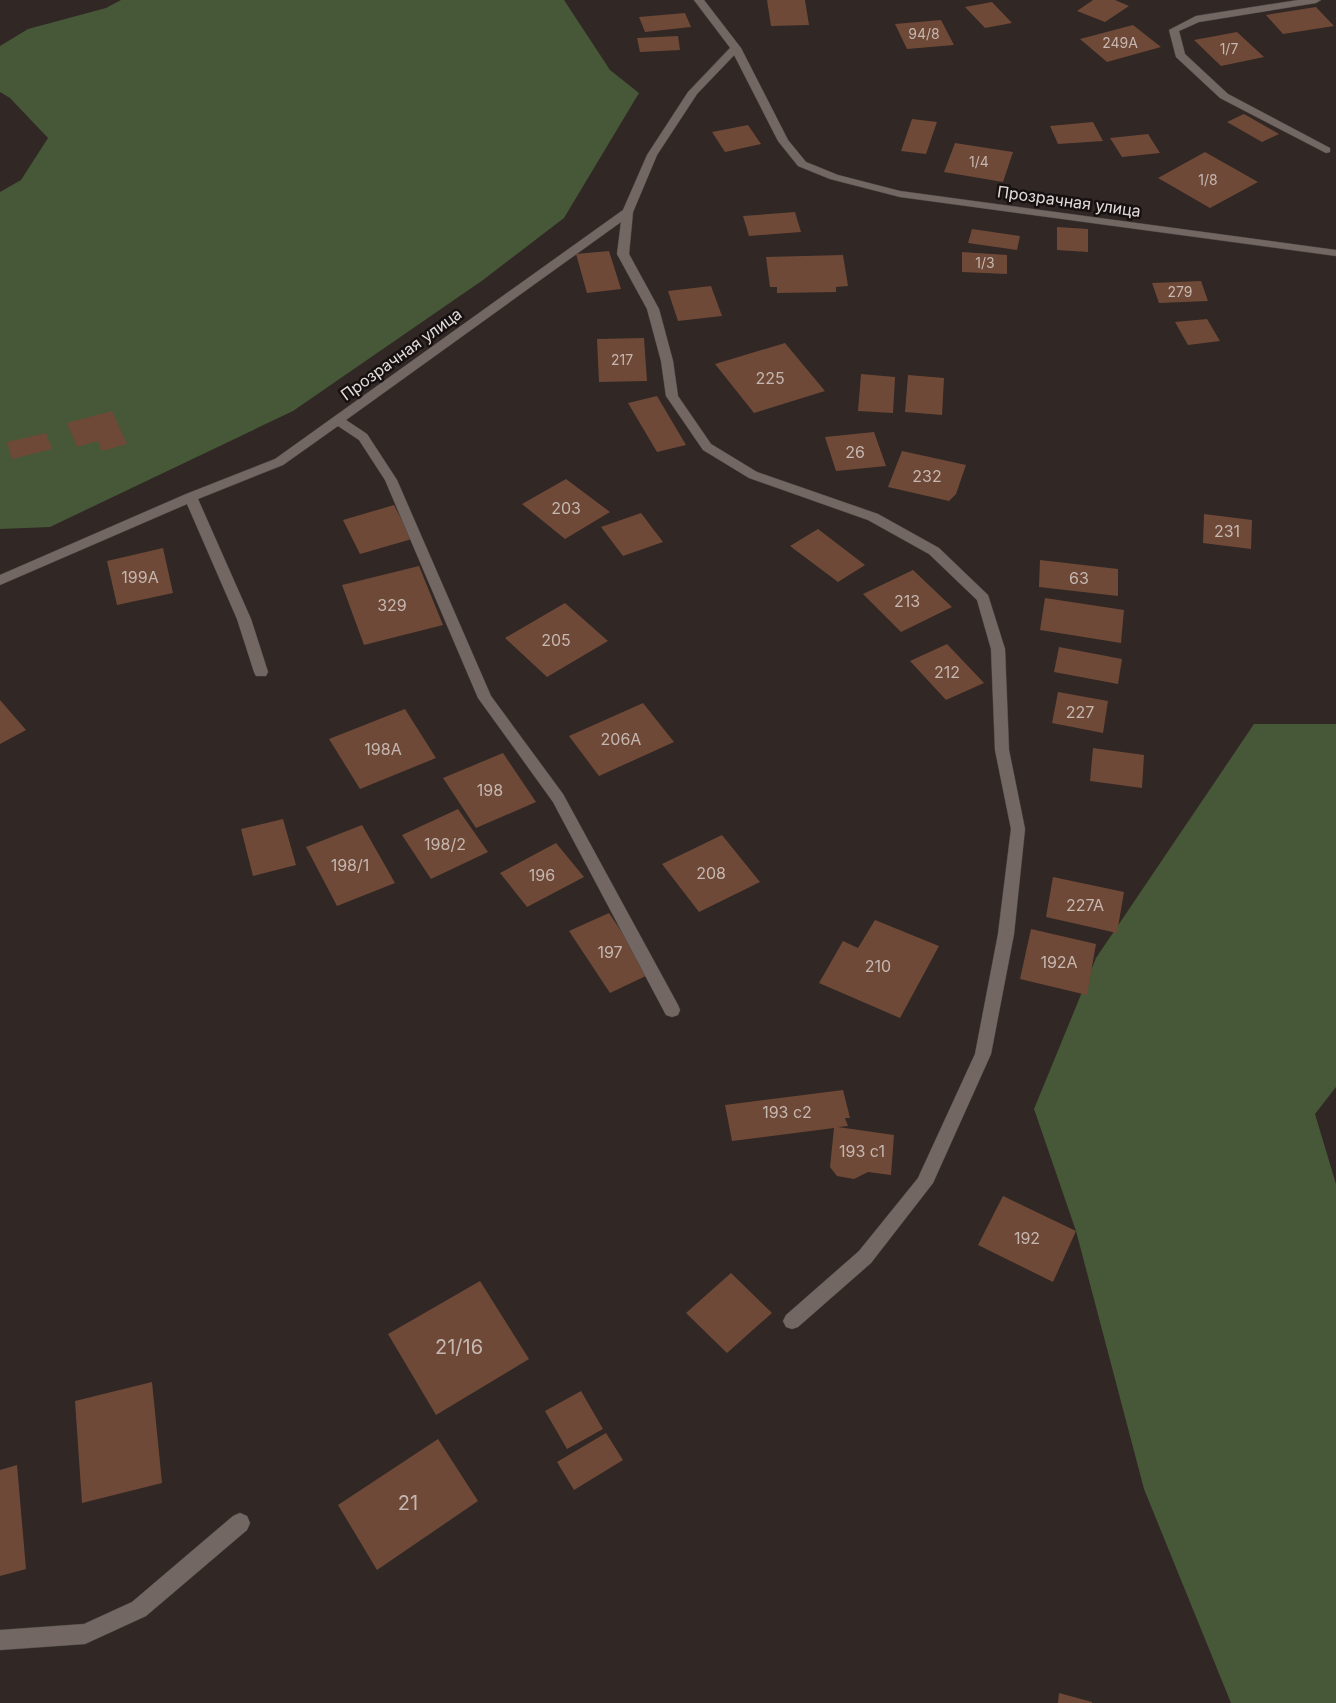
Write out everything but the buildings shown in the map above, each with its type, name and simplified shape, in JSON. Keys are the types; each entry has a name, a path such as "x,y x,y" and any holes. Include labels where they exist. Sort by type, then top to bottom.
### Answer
{"street":[{"path":"699,0 736,48 687,101 652,155 628,212 623,254 653,309 667,361 672,396 707,447 753,475 873,517 934,551 983,598 998,649 1002,750 1018,829 1006,934 982,1054 924,1183 865,1257 792,1321"},
{"path":"1316,0 1196,19 1174,30 1180,55 1224,96 1326,150"},
{"name":"Прозрачная улица","path":"736,48 783,141 802,164 834,177 900,194 1336,253"},
{"name":"Прозрачная улица","path":"0,580 191,497 279,462 628,212"},
{"path":"339,420 363,437 391,480 485,698 558,798 672,1010"},
{"path":"191,497 244,619 261,672"},
{"path":"0,1640 86,1634 139,1609 240,1523"}],"green space":[{"path":"121,0 564,0 610,70 639,93 564,218 483,280 293,411 50,527 0,529 0,192 21,180 48,138 10,98 0,92 0,46 28,29 106,8"},
{"path":"1254,724 1336,724 1336,1087 1315,1114 1336,1184 1336,1703 1231,1703 1144,1489 1076,1231 1034,1109 1096,958"}]}
